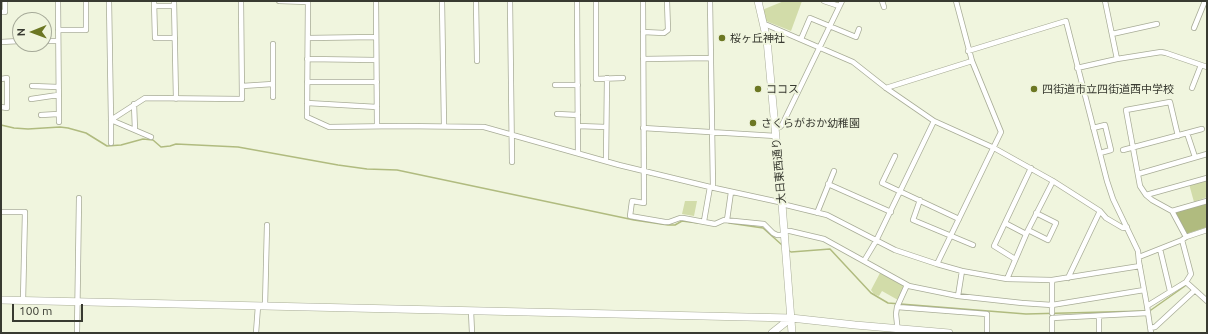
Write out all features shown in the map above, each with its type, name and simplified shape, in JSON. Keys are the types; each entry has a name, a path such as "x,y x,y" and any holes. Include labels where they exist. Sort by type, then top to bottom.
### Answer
{"street":[{"path":"1,12 5,12 5,1"},
{"path":"58,1 59,122"},
{"path":"58,30 86,30 86,1"},
{"path":"109,1 111,143"},
{"path":"111,120 145,98 242,99 241,1"},
{"path":"279,1 308,2 307,117 329,127 484,127 606,161 827,215 895,250 962,271 1007,279 1052,280 1140,266"},
{"path":"376,1 377,126"},
{"path":"442,1 444,126"},
{"path":"476,1 477,62"},
{"path":"510,1 512,162"},
{"path":"577,1 578,153"},
{"path":"596,1 596,79 623,78"},
{"path":"643,1 644,203 632,201 630,216 665,222 683,218 715,224 724,220 764,224 778,235 790,231 824,239 907,285 958,296 1052,305 1144,290"},
{"path":"643,32 664,33 668,30 667,1"},
{"path":"704,221 711,187 712,132 710,1"},
{"name":"大日東西通り","path":"758,1 767,40 785,233 792,333"},
{"path":"824,1 839,6"},
{"path":"775,128 782,125 842,1"},
{"path":"882,1 884,7"},
{"path":"937,264 1001,132 968,51 956,1"},
{"path":"1105,1 1117,59"},
{"path":"1194,28 1205,1"},
{"path":"175,38 155,38 155,4 174,3 175,38 176,99"},
{"path":"801,39 810,18 856,37 859,28"},
{"path":"968,51 1066,21 1107,181 1138,250 1150,330 1195,290"},
{"path":"1112,34 1157,24"},
{"path":"764,26 767,25 853,62 886,88 934,121 994,148 1031,168 1100,211 1106,218 1124,228 1127,227"},
{"path":"308,38 376,37"},
{"path":"1,42 12,41"},
{"path":"52,41 58,41"},
{"path":"273,44 273,97"},
{"path":"1077,68 1117,59 1161,52 1166,52 1207,67"},
{"path":"643,59 710,58"},
{"path":"308,59 376,60"},
{"path":"886,88 972,61"},
{"path":"1192,88 1201,65"},
{"path":"1,79 7,78 7,108 1,107"},
{"path":"606,161 607,78"},
{"path":"308,82 377,82"},
{"path":"242,86 273,84"},
{"path":"555,85 578,85"},
{"path":"32,86 58,87"},
{"path":"31,99 58,95"},
{"path":"1178,136 1170,102 1126,110 1140,186 1146,195 1152,200 1172,211 1186,237"},
{"path":"307,103 377,107"},
{"path":"134,104 135,130"},
{"path":"42,116 58,114"},
{"path":"556,114 578,115"},
{"path":"111,120 151,137"},
{"path":"864,262 891,212 934,121"},
{"path":"1093,128 1105,125 1111,150 1100,153"},
{"path":"578,126 606,127"},
{"path":"643,128 776,136"},
{"path":"1123,150 1202,129"},
{"path":"1187,133 1195,157"},
{"path":"1138,174 1207,154"},
{"path":"895,156 882,183 959,219"},
{"path":"1015,258 994,246 1031,168"},
{"path":"817,213 834,171"},
{"path":"1146,195 1207,178"},
{"path":"1007,279 1027,232 1053,181"},
{"path":"828,184 891,212"},
{"path":"727,220 731,192"},
{"path":"77,333 79,198"},
{"path":"920,200 913,220 973,245"},
{"path":"1172,211 1207,201"},
{"path":"1068,278 1100,211"},
{"path":"1,212 25,212 23,301"},
{"path":"1005,223 1048,240 1056,223 1036,213"},
{"path":"256,333 261,306 267,225"},
{"path":"1139,257 1186,237 1207,230"},
{"path":"1147,306 1150,306 1170,291 1186,282 1191,274 1182,240"},
{"path":"1160,249 1170,291"},
{"path":"958,296 962,271"},
{"path":"1052,280 1052,313"},
{"path":"1186,282 1207,301"},
{"path":"898,331 896,314 897,307 907,285"},
{"path":"1,300 791,318 898,331 948,333"},
{"path":"897,307 988,314 987,333"},
{"path":"471,311 472,333"},
{"path":"1052,333 1052,318 1148,313"},
{"path":"1099,333 1100,316"},
{"path":"772,333 791,318"}],"shaded area":[{"path":"784,1 802,1 791,31 766,21 762,10"},
{"path":"1207,179 1207,197 1194,202 1189,184"},
{"path":"685,201 697,201 694,216 682,214"},
{"path":"1207,203 1207,227 1186,233 1175,214 1176,212"},
{"path":"880,273 904,285 898,300 882,291 879,296 874,294 871,290"}],"waterway":[{"path":"1,125 28,129 68,128 86,133 107,146 121,145 143,139 153,140 161,147 176,144 238,147 338,165 367,169 397,170 634,220 668,225 675,225 682,221 698,223"},
{"path":"729,223 763,228 782,245"},
{"path":"788,250 791,252 830,249 871,293 888,303 1026,314 1145,311"},
{"path":"1151,310 1185,286"}],"place":[{"name":"桜ヶ丘神社","path":"722,38"},
{"name":"ココス","path":"758,89"},
{"name":"四街道市立四街道西中学校","path":"1034,89"},
{"name":"さくらがおか幼稚園","path":"753,123"}]}
